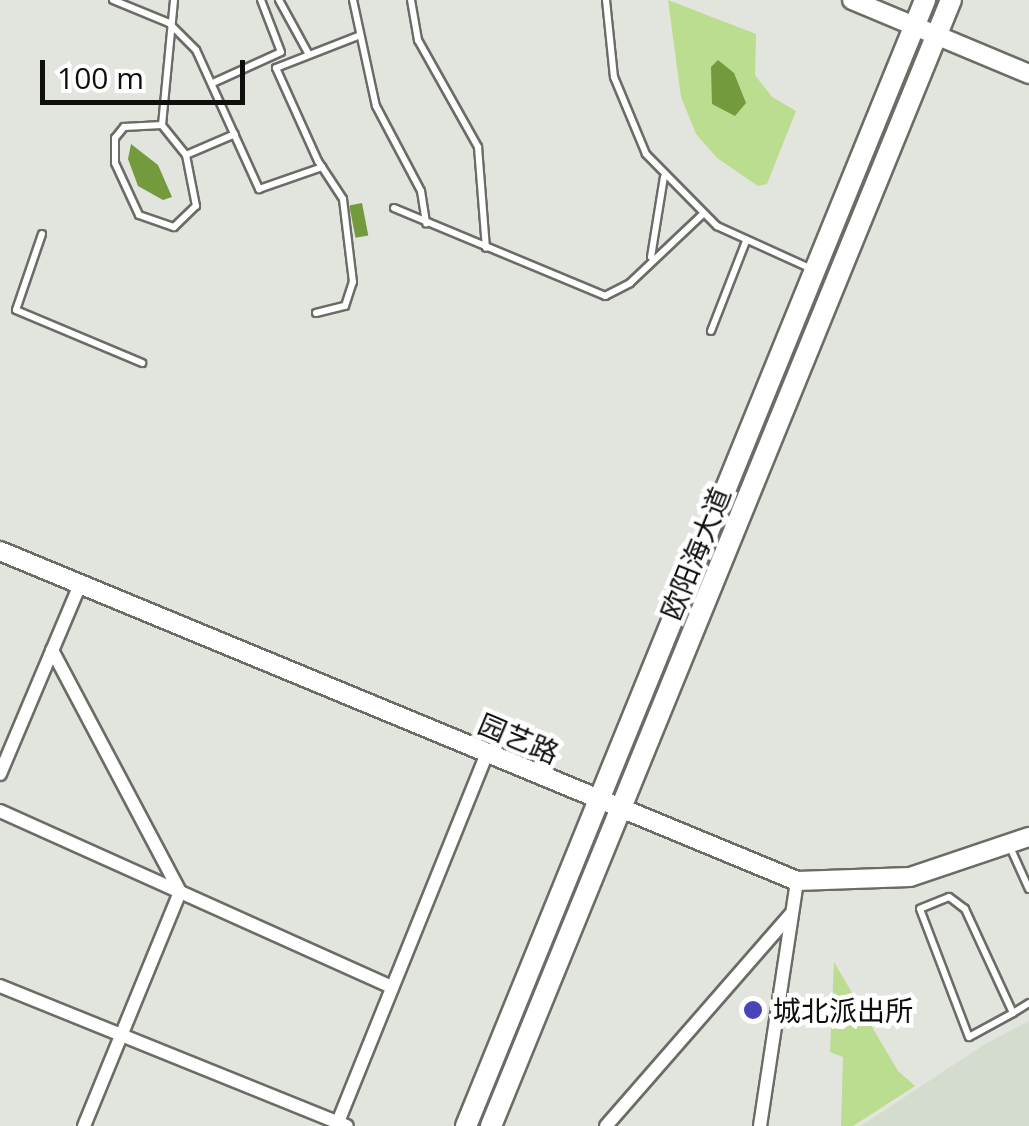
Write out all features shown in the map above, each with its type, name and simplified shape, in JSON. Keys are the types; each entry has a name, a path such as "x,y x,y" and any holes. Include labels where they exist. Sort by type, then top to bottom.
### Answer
{"main road":[{"name":"欧阳海大道","path":"466,1126 925,0"},
{"name":"欧阳海大道","path":"491,1126 951,0"}],"street":[{"path":"852,0 1029,74"},
{"name":"园艺路","path":"0,551 797,881 910,877 1029,837"},
{"path":"0,774 80,584"},
{"path":"52,650 180,892 84,1126"},
{"path":"0,986 342,1124 392,988 487,754"},
{"path":"0,811 392,988"},
{"path":"760,1126 797,881"},
{"path":"606,1126 792,914"}],"lane":[{"path":"113,0 169,22 214,82 259,189 322,167"},
{"path":"162,124 138,122 115,138 123,188 151,224 174,228 196,206 186,155 162,124 174,0"},
{"path":"214,82 281,52 261,0"},
{"path":"279,0 308,53"},
{"path":"353,0 376,106 421,191 426,224"},
{"path":"412,0 418,40 478,147 486,248"},
{"path":"606,0 614,77 646,154 702,214 746,241 815,270"},
{"path":"316,312 345,306 354,282 343,199 322,167 276,68 358,36"},
{"path":"186,155 235,134"},
{"path":"652,258 664,177"},
{"path":"394,208 605,296 630,284 652,258 702,214"},
{"path":"42,234 16,310 142,363"},
{"path":"711,332 746,241"},
{"path":"1009,846 1029,889"},
{"path":"1013,1012 964,909 949,897 920,909 969,1037 1029,1003"}],"shaded area":[{"path":"668,0 756,34 755,75 772,97 796,111 767,184 758,186 717,158 696,134 681,97"},
{"path":"718,60 734,73 746,103 735,116 712,104 711,67"},
{"path":"131,144 158,165 172,197 163,200 138,186 128,159"},
{"path":"362,203 368,235 356,238 349,205"},
{"path":"834,962 898,1071 915,1086 853,1126 841,1126 843,1057 830,1052"},
{"path":"1029,1021 1029,1126 861,1126 985,1044"}],"place":[{"name":"城北派出所","path":"753,1010"}]}
